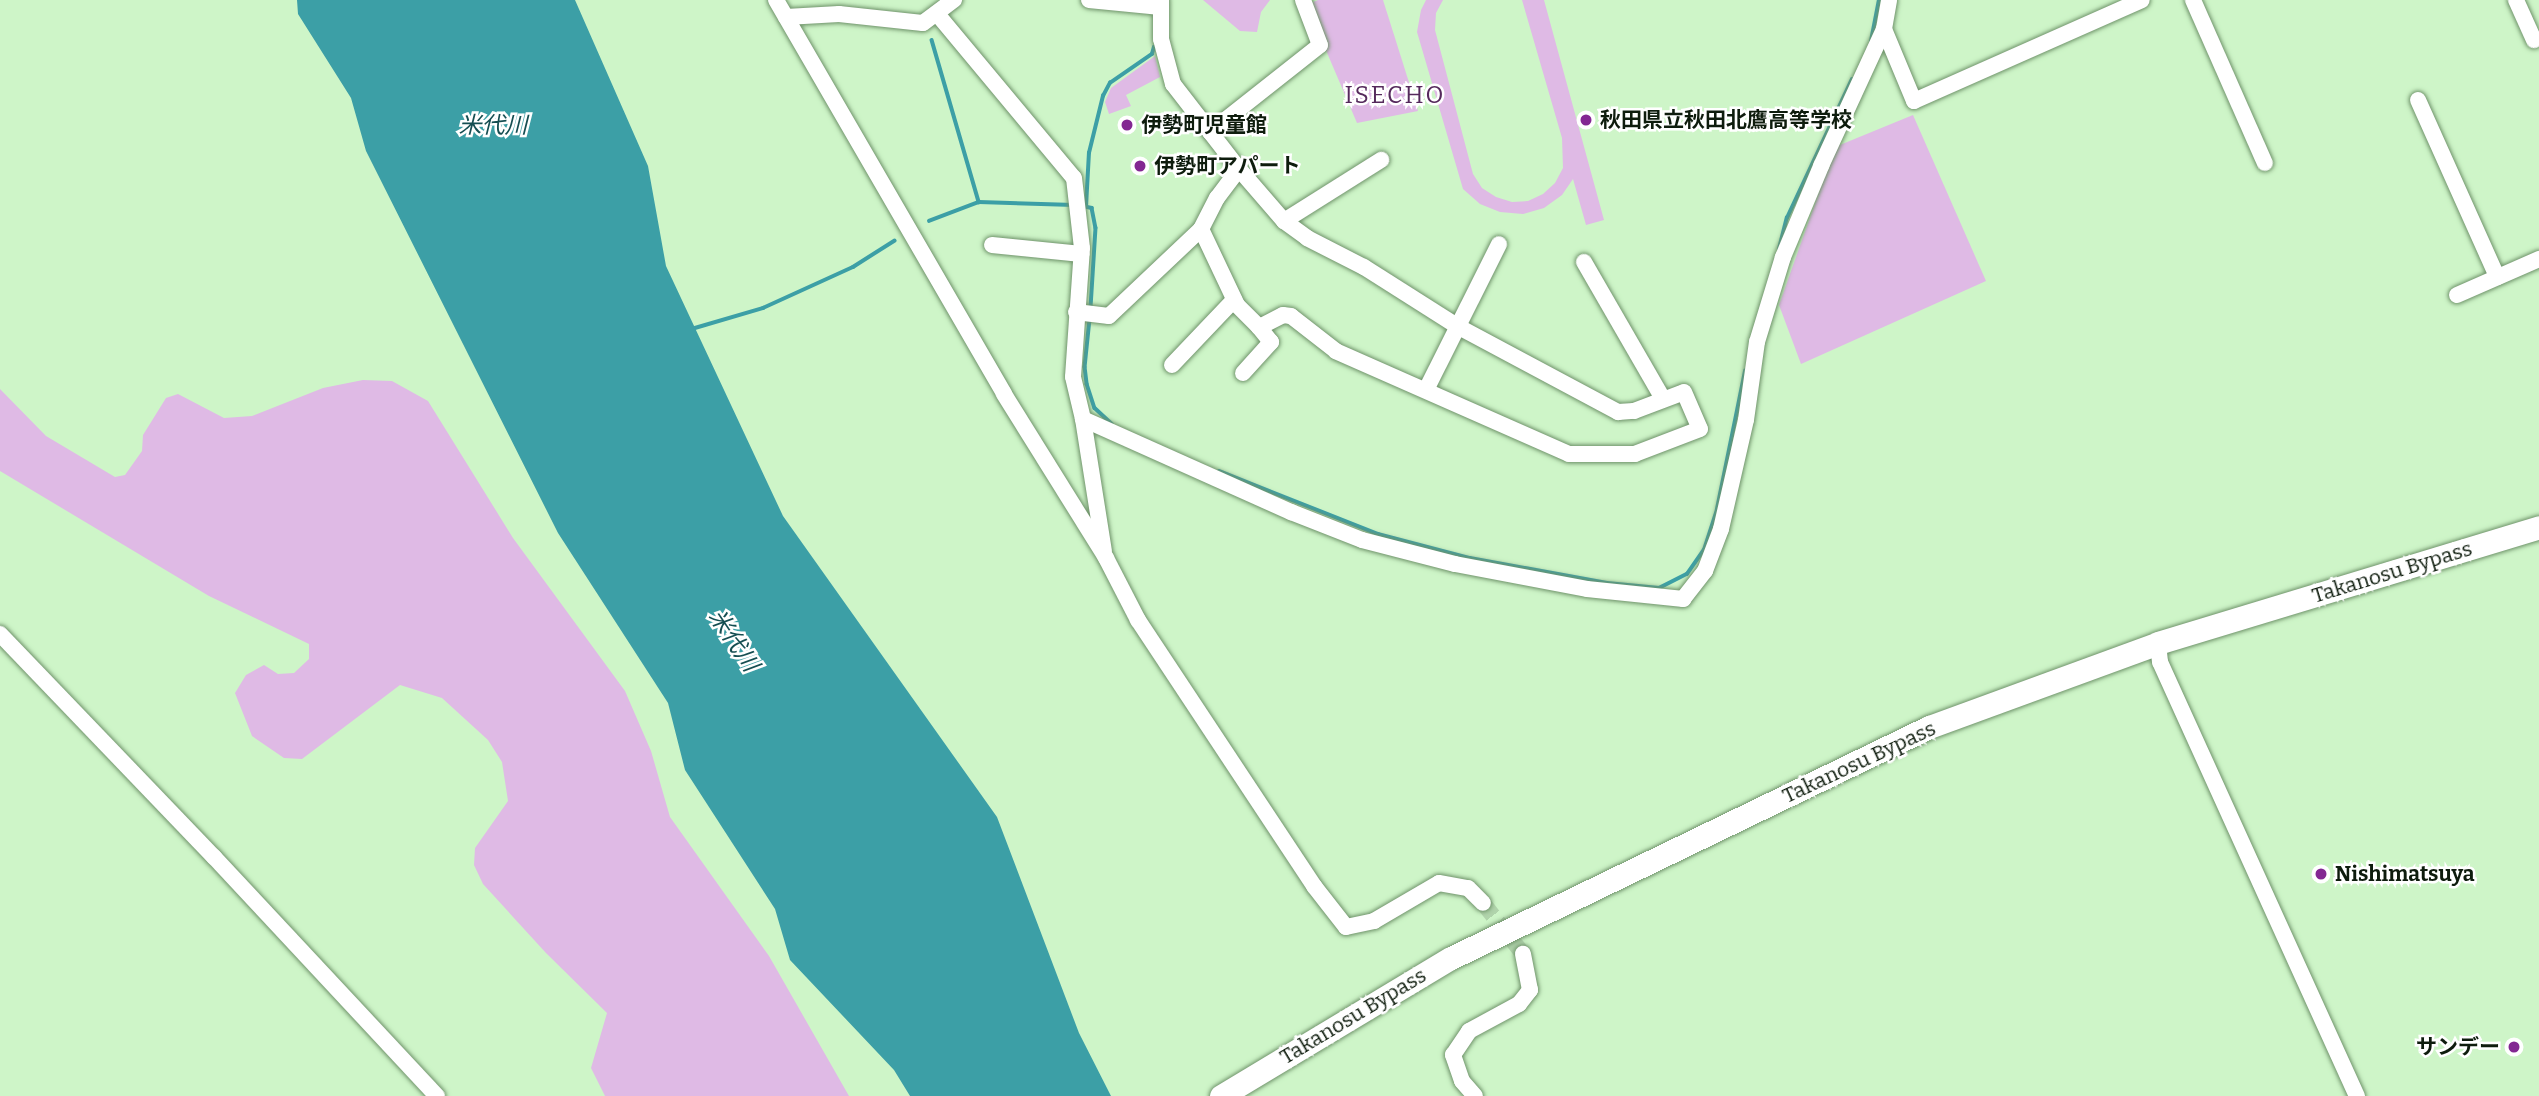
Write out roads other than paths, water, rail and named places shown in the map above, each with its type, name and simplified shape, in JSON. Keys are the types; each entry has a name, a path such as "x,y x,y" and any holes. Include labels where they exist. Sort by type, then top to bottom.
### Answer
{"highway":[{"name":"Takanosu Bypass","path":"1221,1096 1451,958 1929,727 2158,643 2539,527"}],"street":[{"path":"776,0 1004,394 1105,558 1170,671 1314,886 1346,927 1374,921 1439,883 1468,888 1483,903"},
{"path":"786,17 839,14 923,23 938,15 954,0"},
{"path":"1089,0 1161,4 1161,39 1173,84 1239,169 1284,221 1307,239 1364,267 1457,326 1618,412 1634,411 1684,392 1700,429 1635,454 1569,454 1336,351 1291,316 1283,315 1259,327"},
{"path":"1210,131 1320,45 1303,0"},
{"path":"1083,419 1228,485 1362,540 1455,564 1587,589 1683,599 1704,571 1721,529 1746,420 1757,342 1783,257 1821,166 1884,29 1889,0"},
{"path":"1884,29 1914,101 2142,0"},
{"path":"2193,0 2265,163"},
{"path":"2516,0 2534,40"},
{"path":"938,15 1074,178 1082,254 1080,313 1073,377 1083,419 1105,558"},
{"path":"2418,100 2497,277"},
{"path":"1284,221 1381,160"},
{"path":"1080,313 1109,316 1124,299 1142,287 1201,229 1217,198 1239,169"},
{"path":"1201,229 1234,300 1271,342 1243,373"},
{"path":"1426,390 1499,244"},
{"path":"992,245 1082,254"},
{"path":"2457,295 2539,259"},
{"path":"1584,262 1663,399"},
{"path":"1172,365 1234,300"},
{"path":"0,634 214,857 437,1096"},
{"path":"2158,643 2160,662 2357,1096"},
{"path":"1475,1096 1462,1081 1453,1055 1469,1031 1519,1004 1530,990 1523,954"}],"water":[{"name":"米代川","path":"297,0 575,0 648,166 666,266 783,516 997,817 1079,1033 1111,1096 910,1096 894,1070 790,960 775,909 685,770 668,703 558,533 366,151 351,98 298,14"}],"waterway":[{"path":"1871,41 1879,0"},
{"path":"932,40 979,202"},
{"path":"1086,206 1089,153 1103,96 1110,83 1152,54 1154,47"},
{"path":"1779,249 1787,218 1852,79"},
{"path":"929,221 979,202 1074,205"},
{"path":"1082,206 1092,208 1096,228 1091,308"},
{"path":"695,328 763,308 853,267 894,241"},
{"path":"1090,319 1085,367 1087,384 1095,408 1112,424"},
{"path":"1219,471 1378,534 1470,558 1607,583 1659,588 1687,574 1704,550 1716,514 1745,371"}],"tunnel":[{"path":"1483,903 1523,954"}],"place":[{"name":"秋田県立秋田北鷹高等学校","path":"1586,120"},
{"name":"伊勢町児童館","path":"1127,125"},
{"name":"伊勢町アパート","path":"1140,166"},
{"name":"Nishimatsuya","path":"2321,874"},
{"name":"サンデー","path":"2514,1047"}],"district":[{"name":"ISECHO","path":"1395,96"}]}
